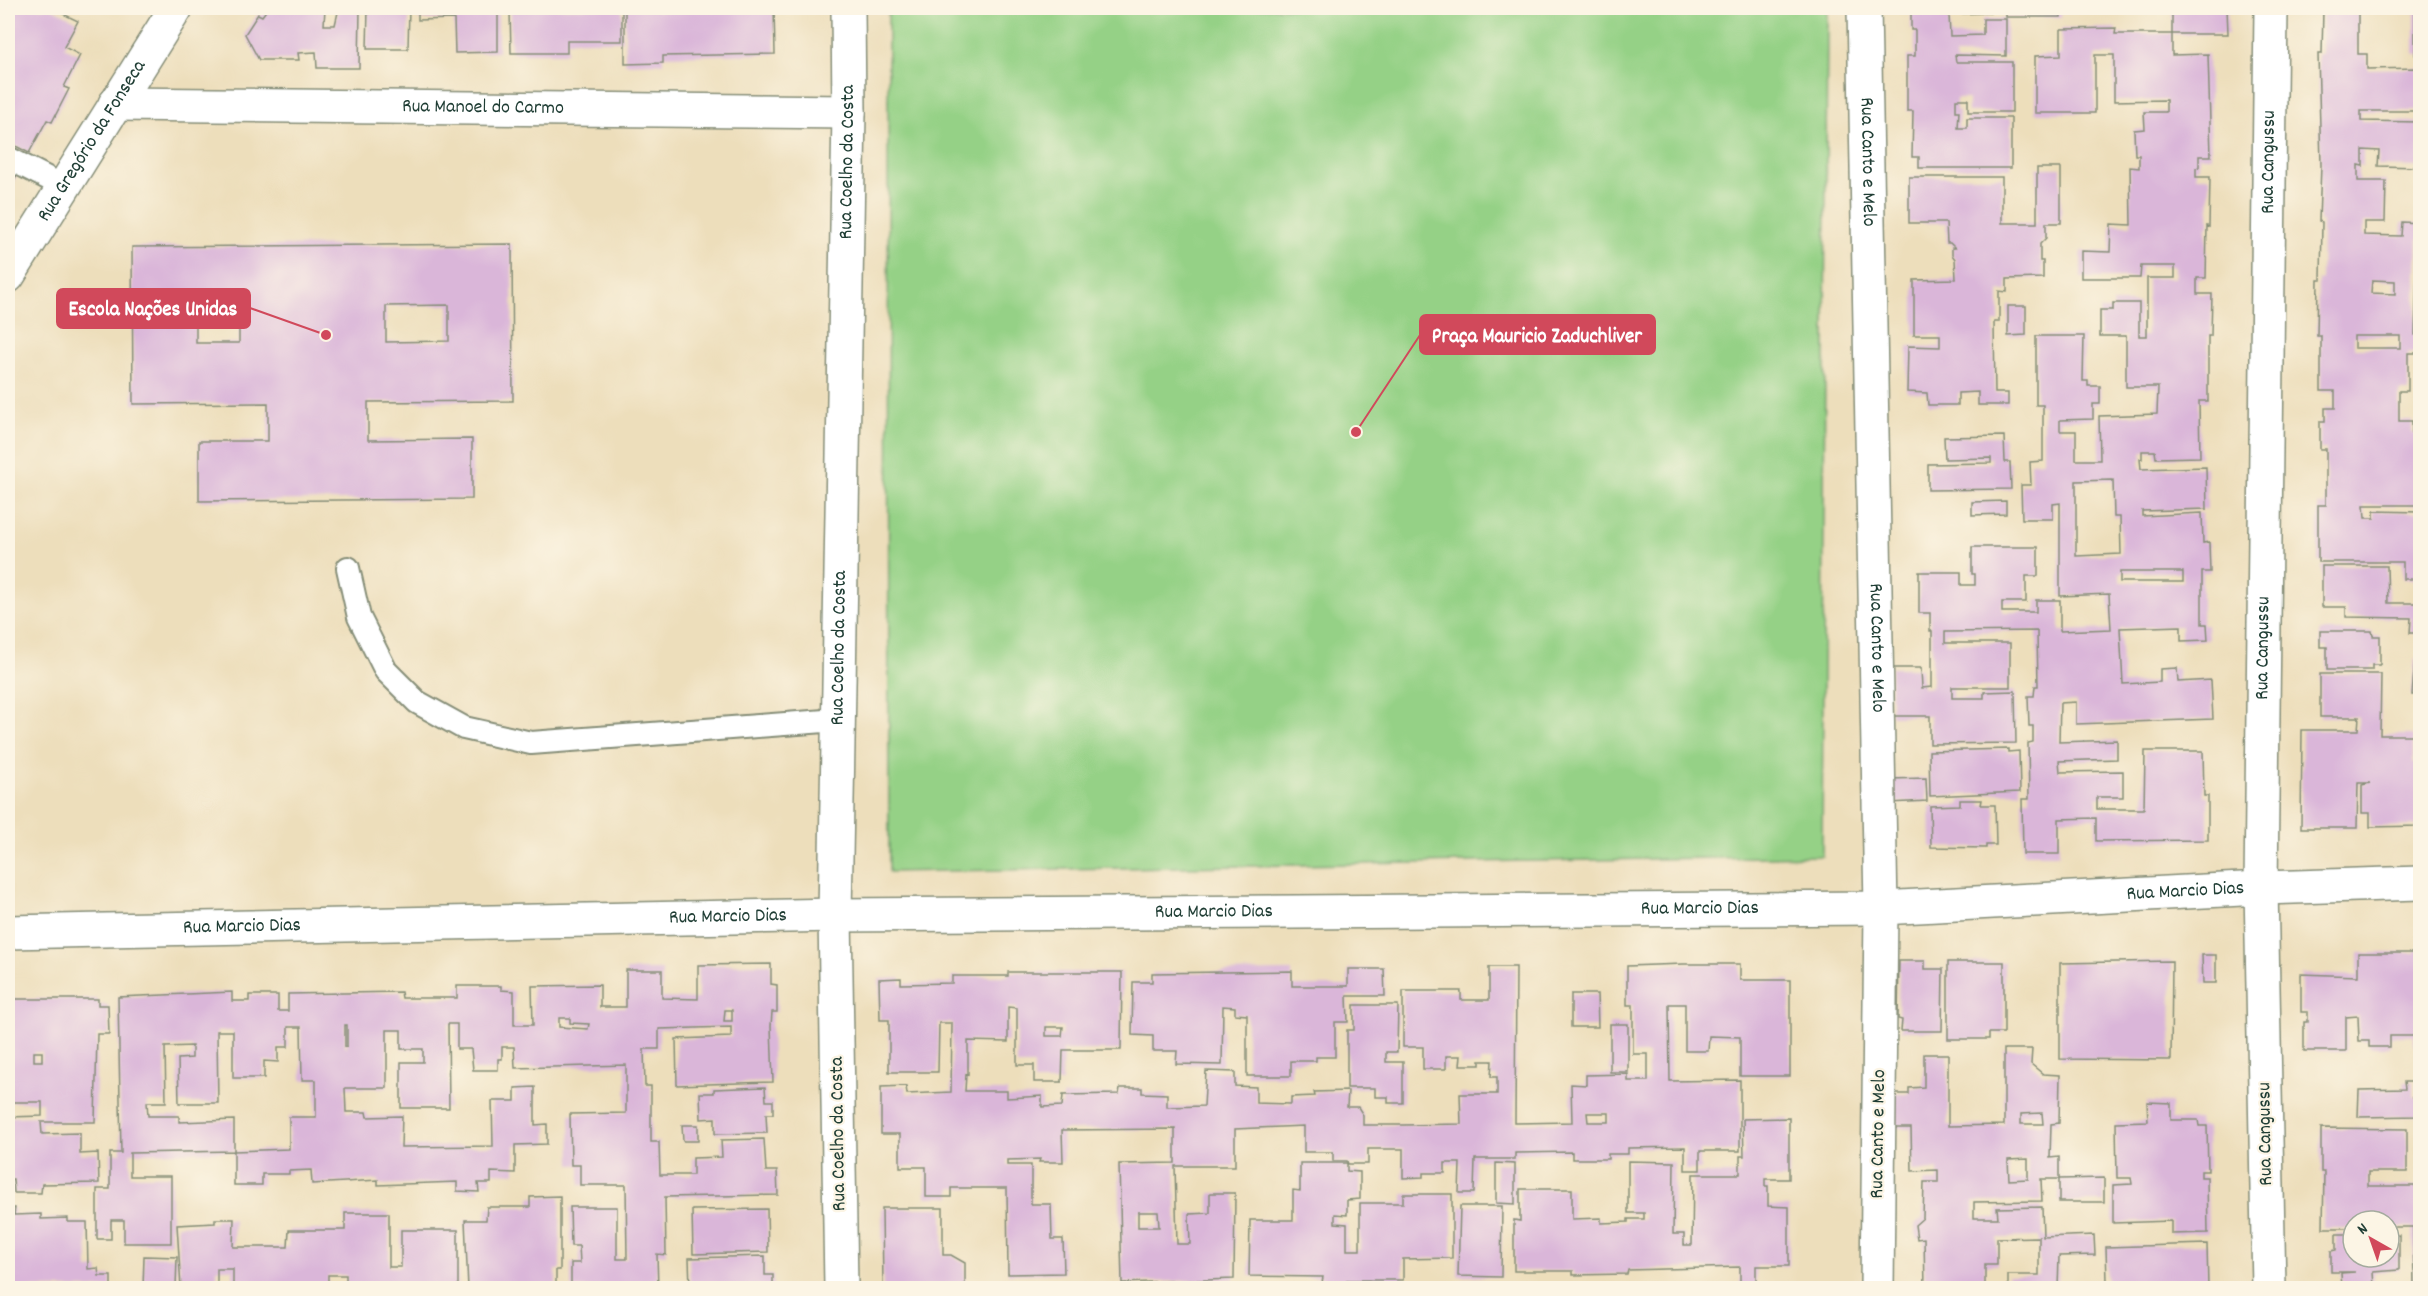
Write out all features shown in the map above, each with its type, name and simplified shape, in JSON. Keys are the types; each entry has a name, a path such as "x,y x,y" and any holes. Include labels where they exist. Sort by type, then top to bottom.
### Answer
{"street":[{"name":"Rua Gregório da Fonseca","path":"8,276 176,8"},
{"name":"Rua Coelho da Costa","path":"841,1288 835,915 849,112 848,8"},
{"name":"Rua Canto e Melo","path":"1864,8 1881,908 1877,1288"},
{"name":"Rua Cangussu","path":"2269,1288 2261,888 2271,8"},
{"name":"Rua Manoel do Carmo","path":"115,104 849,112"},
{"name":"Rua Marcio Dias","path":"8,932 835,915 1881,908 2261,888 2421,883"}],"lane":[{"path":"8,158 63,186"},
{"path":"348,568 359,616 387,670 417,702 464,728 531,743 838,720"}],"green space":[{"path":"888,8 1827,8 1822,856 889,872"}],"building":[{"path":"8,8 51,8 78,21 64,47 80,55 64,87 69,89 52,122 47,120 29,153 8,142 8,32 13,21 8,18"},
{"path":"268,8 325,8 324,25 335,25 339,8 360,8 359,68 317,68 316,52 298,53 299,60 259,60 245,34 258,14 262,16"},
{"path":"368,8 409,8 408,49 367,49"},
{"path":"418,8 498,8 498,52 455,53 454,19 418,20"},
{"path":"517,8 622,8 622,41 567,41 567,53 511,53 510,11 517,10"},
{"path":"625,8 657,8 657,11 673,11 673,8 771,8 771,10 774,9 775,54 663,56 663,63 625,64"},
{"path":"1911,8 1990,8 1990,13 1949,14 1950,36 1983,35 1983,19 2006,19 2006,56 1955,55 1956,62 2012,62 2012,112 1968,112 1968,99 1956,99 1956,111 1959,111 1958,128 1967,128 1967,118 2011,118 2011,168 1919,168 1919,157 1912,157 1913,111 1907,111 1907,56 1915,56 1915,30 1911,30"},
{"path":"2006,8 2061,8 2061,17 2006,17"},
{"path":"2172,8 2227,8 2228,34 2172,34"},
{"path":"2415,8 2420,8 2420,55 2415,55"},
{"path":"2323,9 2358,9 2358,54 2367,54 2367,69 2420,68 2420,111 2361,111 2361,121 2420,122 2420,167 2378,166 2379,151 2363,150 2363,166 2358,165 2358,181 2386,181 2385,222 2364,222 2364,235 2401,236 2402,222 2420,223 2415,335 2420,336 2420,353 2408,353 2408,391 2399,391 2399,421 2412,421 2412,433 2420,433 2418,505 2364,505 2365,518 2374,518 2374,511 2420,512 2420,586 2415,586 2415,579 2403,579 2403,562 2318,562 2318,505 2326,505 2326,449 2320,449 2320,421 2325,421 2325,408 2335,408 2335,391 2321,391 2321,336 2317,336 2322,222 2319,221 2321,165 2318,54 2322,54","holes":["2372,280 2395,281 2395,294 2371,293","2354,336 2400,336 2400,348 2354,348"]},
{"path":"2116,28 2115,34 2172,34 2172,55 2208,54 2211,156 2199,156 2199,167 2196,168 2196,177 2210,177 2206,278 2197,278 2197,294 2212,294 2211,336 2208,336 2208,401 2199,401 2200,457 2156,458 2155,451 2142,451 2142,459 2140,459 2141,469 2206,467 2207,509 2142,511 2142,516 2202,513 2203,543 2209,542 2210,572 2202,572 2202,624 2207,624 2208,640 2181,641 2181,626 2120,628 2123,684 2160,682 2160,669 2177,668 2178,682 2211,680 2213,719 2076,724 2076,702 2060,703 2059,742 2117,740 2117,759 2059,761 2060,772 2123,771 2123,797 2097,797 2097,809 2144,809 2145,751 2203,751 2204,796 2208,796 2208,840 2096,841 2096,818 2059,819 2059,854 2023,854 2022,799 2029,799 2028,743 2033,742 2033,726 2029,726 2028,696 2034,696 2035,686 2038,686 2037,631 1945,632 1945,643 2010,643 2010,687 1952,687 1952,698 1984,698 1984,692 2015,691 2016,743 1930,744 1930,716 1891,716 1891,668 1921,668 1922,688 1932,687 1930,613 1919,613 1919,572 1961,572 1961,585 1975,585 1975,574 1972,574 1972,547 2038,547 2038,576 2026,576 2026,602 2002,602 2002,612 2036,612 2036,600 2060,600 2060,631 2111,629 2109,594 2060,596 2060,503 2053,504 2053,519 2022,519 2021,485 2031,485 2030,462 2043,461 2043,405 2036,405 2036,336 2084,336 2083,381 2088,381 2088,386 2100,386 2100,404 2093,404 2093,419 2060,420 2060,431 2076,431 2076,460 2100,460 2099,416 2157,414 2158,387 2126,387 2126,336 2100,336 2100,310 2113,310 2113,303 2139,303 2139,336 2147,336 2147,278 2175,278 2175,266 2141,266 2140,278 2081,278 2081,251 2110,252 2111,224 2131,225 2130,167 2139,168 2139,155 2135,155 2134,130 2145,129 2144,112 2166,112 2166,100 2114,101 2114,55 2095,55 2095,113 2035,113 2035,56 2061,55 2061,29","holes":["2113,480 2114,517 2120,517 2121,554 2076,556 2076,481","2120,572 2183,572 2183,582 2120,582"]},
{"path":"8,166 18,172 8,193"},
{"path":"2037,168 2061,168 2061,223 2046,223 2046,238 2040,244 2043,278 2007,279 2007,292 1999,291 1999,322 1994,322 1995,393 2008,393 2008,405 1978,405 1978,392 1958,393 1958,405 1928,405 1927,393 1907,392 1908,346 1940,347 1940,335 1914,335 1914,280 1956,279 1955,259 1952,255 1952,248 1955,248 1947,243 1946,223 1909,223 1909,177 2002,177 2002,223 2037,223"},
{"path":"512,244 513,401 368,402 368,440 472,439 472,499 199,501 199,441 268,441 268,403 133,404 132,247","holes":["449,305 449,341 386,342 386,306","239,306 239,343 196,343 196,307"]},
{"path":"2008,306 2026,306 2026,335 2008,336"},
{"path":"2004,436 2005,462 2010,462 2011,489 1928,490 1928,464 1991,463 1991,458 1945,459 1944,437"},
{"path":"2006,501 2006,514 1972,515 1972,502"},
{"path":"2322,566 2387,566 2388,603 2420,603 2420,633 2410,633 2411,618 2346,617 2346,607 2322,607"},
{"path":"2320,631 2372,631 2373,636 2380,636 2380,665 2372,665 2372,670 2327,670 2327,647 2320,647"},
{"path":"2415,659 2420,659 2420,695 2412,695"},
{"path":"2320,674 2381,674 2380,735 2413,735 2413,763 2420,763 2420,826 2370,827 2370,813 2362,813 2362,785 2370,783 2358,783 2357,828 2301,828 2302,730 2358,730 2359,717 2320,717"},
{"path":"2008,749 2008,752 2019,751 2020,792 1930,796 1929,751"},
{"path":"1926,778 1927,801 1890,803 1890,779"},
{"path":"1960,800 1982,800 1981,805 1995,805 1996,845 1986,845 1986,848 1931,847 1930,806 1960,805"},
{"path":"2415,950 2420,950 2420,1047 2414,1047 2414,1036 2390,1036 2390,1047 2369,1047 2369,1041 2359,1041 2358,1016 2346,1017 2346,1051 2304,1051 2304,1022 2308,1022 2308,1012 2301,1012 2301,974 2358,976 2358,953 2415,953"},
{"path":"2202,955 2216,955 2216,983 2203,983"},
{"path":"1899,961 1925,961 1925,969 1943,969 1942,1031 1901,1031 1902,1020 1898,1019"},
{"path":"2172,961 2171,1060 2060,1059 2060,963"},
{"path":"1948,962 2004,962 2004,1033 1989,1033 1989,1039 1948,1039"},
{"path":"771,964 771,984 777,985 777,1012 772,1012 771,1026 773,1082 677,1085 676,1039 731,1037 731,1027 659,1029 659,1049 644,1049 645,1086 651,1086 651,1142 659,1142 660,1175 693,1175 693,1158 722,1157 721,1140 764,1139 766,1171 777,1171 778,1195 665,1197 666,1255 657,1254 658,1288 571,1288 571,1263 580,1263 579,1246 571,1246 570,1207 617,1207 617,1259 627,1259 626,1185 580,1185 580,1165 571,1165 570,1114 626,1113 626,1065 515,1068 514,1047 502,1047 502,1059 498,1059 498,1070 473,1070 471,1049 457,1049 457,1024 448,1024 449,1108 401,1108 401,1062 423,1062 423,1049 401,1049 401,1030 387,1030 387,1088 345,1088 346,1112 366,1112 367,1117 402,1116 401,1147 493,1146 492,1101 515,1101 515,1088 535,1087 535,1125 547,1124 547,1144 515,1145 515,1173 491,1172 491,1183 478,1183 479,1192 457,1191 457,1182 378,1185 378,1180 312,1184 311,1170 289,1171 289,1174 262,1174 262,1185 234,1185 234,1151 130,1153 130,1176 171,1176 171,1243 124,1243 124,1220 111,1220 111,1239 97,1239 97,1189 110,1189 110,1153 121,1153 118,997 232,992 232,1001 249,1001 249,995 278,995 278,1011 288,1011 288,994 401,992 402,998 457,998 457,986 501,986 501,990 514,991 514,1025 533,1025 532,986 600,985 600,1007 626,1007 626,970 662,970 662,998 698,999 698,965","holes":["725,1010 732,1010 732,1021 724,1021","559,1018 570,1018 570,1023 589,1024 588,1029 559,1027","345,1025 347,1025 347,1047 345,1047","288,1027 301,1027 302,1080 316,1080 316,1117 289,1117 289,1149 234,1151 234,1120 179,1122 179,1116 148,1116 147,1102 166,1102 165,1047 192,1046 192,1058 178,1059 179,1103 218,1103 217,1031 233,1031 233,1078 264,1078 264,1061 278,1062 278,1047 288,1047"]},
{"path":"1740,964 1740,980 1790,980 1790,1076 1740,1076 1740,1037 1709,1036 1708,1051 1685,1051 1685,1004 1669,1004 1670,1081 1740,1080 1740,1151 1700,1151 1700,1170 1685,1170 1685,1147 1628,1148 1628,1154 1608,1154 1608,1159 1572,1159 1572,1152 1515,1153 1515,1159 1475,1159 1474,1193 1459,1193 1460,1163 1445,1163 1445,1173 1423,1173 1423,1177 1403,1178 1403,1149 1368,1149 1368,1164 1348,1164 1347,1161 1333,1161 1333,1152 1304,1152 1304,1126 1235,1129 1235,1166 1175,1166 1177,1244 1190,1244 1189,1214 1210,1213 1210,1193 1235,1193 1234,1279 1122,1283 1119,1164 1175,1163 1175,1129 1062,1130 1063,1162 1039,1162 1040,1159 1007,1160 1007,1165 1031,1165 1031,1204 1051,1204 1052,1239 1063,1239 1064,1273 1008,1274 1007,1188 951,1188 951,1197 926,1197 926,1167 900,1167 900,1134 881,1134 881,1087 906,1086 907,1094 951,1092 952,1023 939,1023 938,1072 889,1072 889,1020 880,1020 879,979 901,978 901,984 952,983 952,976 1008,976 1008,972 1122,972 1121,1050 1063,1050 1062,1082 1034,1082 1034,1065 1017,1065 1017,1008 1008,1007 1008,1042 968,1041 968,1075 966,1074 965,1091 1007,1091 1007,1098 1042,1096 1042,1107 1062,1106 1063,1095 1119,1094 1120,1088 1142,1088 1142,1093 1167,1094 1167,1107 1204,1106 1206,1071 1235,1072 1235,1086 1256,1087 1256,1103 1291,1104 1291,1097 1315,1096 1314,1092 1348,1091 1347,1107 1358,1107 1363,1115 1363,1125 1461,1124 1460,1094 1497,1094 1497,1077 1491,1077 1492,1061 1480,1061 1480,1065 1460,1065 1461,1056 1446,1056 1446,1069 1423,1069 1423,1047 1403,1047 1403,991 1461,991 1461,1000 1489,1000 1489,967 1516,967 1515,1123 1572,1122 1571,1084 1586,1085 1586,1075 1628,1074 1628,1081 1648,1081 1648,1054 1633,1054 1633,1005 1627,1005 1627,966","holes":["1046,1027 1063,1027 1062,1036 1046,1036","1587,1113 1609,1113 1609,1122 1588,1122","1138,1212 1158,1212 1159,1227 1138,1227"]},
{"path":"1348,969 1384,969 1385,996 1347,996 1348,1022 1335,1022 1335,1057 1316,1057 1316,1061 1291,1061 1291,1076 1247,1076 1247,1015 1235,1014 1235,1007 1223,1006 1222,1065 1176,1064 1177,1051 1153,1051 1153,1036 1132,1035 1133,982 1152,982 1152,973 1292,971 1292,986 1348,986"},
{"path":"1571,994 1597,994 1598,1027 1571,1027"},
{"path":"8,999 98,999 98,1005 108,1005 109,1034 97,1034 95,1122 41,1122 42,1134 80,1133 80,1154 98,1153 99,1183 42,1184 41,1193 14,1193 13,1179 8,1179 8,1117 42,1116 42,1102 8,1102","holes":["34,1052 42,1052 42,1061 34,1061"]},
{"path":"1354,1005 1398,1005 1397,1052 1386,1052 1386,1062 1403,1062 1403,1103 1388,1103 1388,1097 1375,1097 1375,1088 1347,1088 1347,1030 1354,1030"},
{"path":"1610,1024 1628,1024 1628,1072 1610,1072"},
{"path":"2004,1049 2032,1049 2031,1064 2043,1074 2060,1075 2059,1123 2051,1124 2050,1158 2059,1157 2059,1179 2041,1179 2042,1201 1974,1202 1974,1218 1998,1218 1997,1208 2042,1207 2043,1237 2094,1235 2095,1255 2059,1256 2058,1288 2008,1288 2008,1275 2039,1275 2039,1237 1997,1238 1997,1265 1985,1265 1985,1288 1925,1288 1924,1238 1917,1239 1915,1225 1923,1218 1924,1182 1938,1182 1938,1170 1912,1171 1911,1128 1893,1128 1893,1094 1909,1094 1909,1088 1924,1087 1924,1054 1948,1054 1948,1126 2004,1125","holes":["2042,1113 2043,1124 2021,1124 2021,1114","2028,1159 2028,1179 2009,1180 2008,1160"]},
{"path":"2404,1082 2413,1082 2413,1097 2420,1097 2420,1116 2358,1117 2359,1090 2405,1089"},
{"path":"765,1087 766,1101 773,1101 773,1114 766,1114 767,1133 715,1134 715,1118 701,1119 700,1093 714,1093 714,1089"},
{"path":"2147,1102 2171,1103 2171,1120 2198,1120 2199,1126 2207,1126 2208,1171 2201,1171 2201,1177 2207,1177 2208,1233 2171,1234 2171,1221 2113,1223 2113,1185 2132,1184 2131,1178 2117,1178 2116,1122 2148,1121"},
{"path":"1789,1118 1789,1179 1765,1179 1765,1186 1768,1186 1768,1206 1789,1207 1789,1266 1756,1266 1756,1288 1740,1288 1740,1267 1628,1270 1627,1274 1573,1275 1573,1271 1514,1271 1514,1220 1520,1221 1520,1189 1572,1189 1572,1219 1601,1218 1601,1223 1628,1222 1628,1219 1644,1219 1644,1213 1628,1213 1628,1161 1674,1162 1673,1234 1684,1234 1684,1245 1692,1245 1693,1174 1740,1174 1740,1156 1744,1156 1743,1119"},
{"path":"682,1125 698,1125 698,1141 683,1141"},
{"path":"2321,1128 2407,1129 2407,1172 2368,1172 2368,1186 2419,1186 2420,1288 2380,1288 2380,1286 2414,1285 2413,1227 2401,1227 2401,1209 2341,1209 2341,1228 2323,1228 2324,1172 2321,1172"},
{"path":"1300,1163 1347,1163 1347,1171 1360,1172 1360,1199 1347,1200 1347,1215 1335,1214 1335,1223 1347,1224 1347,1250 1360,1250 1360,1203 1403,1203 1403,1194 1452,1194 1452,1258 1403,1259 1403,1280 1347,1280 1347,1283 1322,1283 1323,1277 1249,1276 1250,1220 1293,1220 1293,1190 1300,1191"},
{"path":"1496,1163 1515,1164 1515,1204 1496,1203"},
{"path":"2104,1178 2104,1202 2059,1202 2059,1179"},
{"path":"560,1196 560,1270 556,1270 556,1288 468,1288 465,1220 486,1220 487,1207 530,1207 530,1197"},
{"path":"1460,1206 1502,1206 1501,1277 1458,1276"},
{"path":"8,1208 15,1208 14,1215 41,1214 41,1219 68,1218 68,1222 87,1222 88,1269 98,1268 99,1276 111,1276 111,1288 8,1288"},
{"path":"882,1208 943,1208 943,1255 951,1255 965,1263 965,1285 956,1288 883,1288"},
{"path":"767,1209 768,1252 693,1254 692,1210"},
{"path":"345,1213 389,1213 389,1267 401,1267 401,1230 458,1230 458,1288 346,1288 346,1275 328,1275 328,1288 233,1288 233,1269 217,1269 217,1288 181,1288 177,1225 215,1223 215,1219 234,1219 233,1247 288,1247 289,1230 345,1230"},
{"path":"2336,1234 2341,1234 2341,1269 2399,1270 2373,1272 2374,1286 2369,1286 2369,1288 2342,1288 2341,1273 2355,1272 2331,1272 2331,1251 2336,1250"},
{"path":"2207,1244 2208,1288 2157,1288 2157,1285 2149,1285 2149,1288 2103,1288 2103,1282 2107,1282 2106,1247"},
{"path":"144,1256 177,1257 176,1288 143,1288"},
{"path":"765,1256 765,1275 773,1275 773,1288 690,1288 689,1258"}],"place":[{"name":"Escola Nações Unidas","path":"326,335"},
{"name":"Praça Mauricio Zaduchliver","path":"1356,432"}]}
